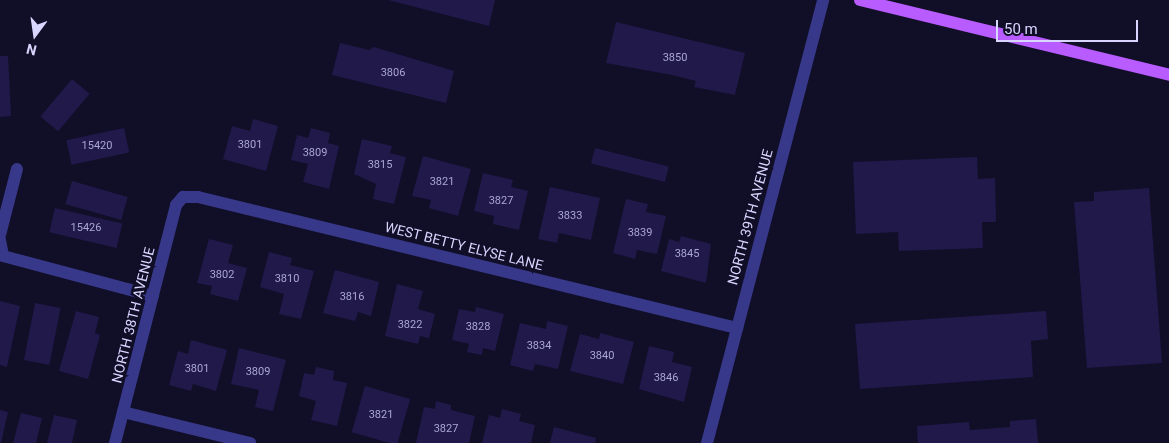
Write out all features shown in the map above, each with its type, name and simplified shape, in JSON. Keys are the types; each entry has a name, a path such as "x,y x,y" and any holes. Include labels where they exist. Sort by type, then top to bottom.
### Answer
{"main road":[{"path":"860,0 1169,74"}],"street":[{"name":"NORTH 39TH AVENUE","path":"707,443 823,0"},
{"path":"0,235 17,169"},
{"name":"WEST BETTY ELYSE LANE","path":"183,197 198,197 737,328"},
{"name":"NORTH 38TH AVENUE","path":"115,443 176,205 183,197"},
{"path":"0,240 3,256 153,296"},
{"path":"123,412 250,443"}],"building":[{"path":"388,0 495,0 489,26"},
{"path":"616,22 745,53 735,95 694,87 696,81 672,75 606,63"},
{"path":"340,43 369,50 374,47 454,71 446,103 332,75"},
{"path":"0,56 8,56 11,116 0,117"},
{"path":"72,79 90,94 58,131 41,117"},
{"path":"253,119 278,126 266,171 223,159 232,126 250,131"},
{"path":"124,128 129,152 71,165 66,140"},
{"path":"311,128 330,133 328,143 339,146 329,189 303,182 308,164 291,160 297,135 308,138"},
{"path":"362,139 392,146 390,153 406,157 394,204 373,199 376,184 354,174"},
{"path":"595,148 669,166 665,182 591,164"},
{"path":"423,156 471,169 458,216 429,208 431,200 412,196"},
{"path":"977,157 978,179 995,178 996,222 982,222 983,248 899,251 898,232 856,234 853,162"},
{"path":"483,173 513,180 511,187 528,191 519,230 493,224 494,216 474,211"},
{"path":"72,181 128,197 121,220 65,204"},
{"path":"550,187 600,198 591,240 559,233 557,243 538,239"},
{"path":"1149,188 1162,363 1087,368 1074,202 1094,201 1094,192"},
{"path":"626,199 648,204 646,212 666,216 657,254 637,250 635,259 613,253"},
{"path":"55,208 122,224 117,248 49,232"},
{"path":"681,236 711,244 706,283 661,271 669,239 679,242"},
{"path":"209,239 233,245 228,263 247,268 238,301 210,294 212,286 197,283"},
{"path":"269,252 292,258 290,265 314,271 301,319 279,314 284,294 260,287"},
{"path":"335,270 379,282 371,316 358,312 355,321 323,313"},
{"path":"397,284 423,291 418,309 435,314 429,338 420,336 418,344 385,336"},
{"path":"0,301 20,306 7,367 0,365"},
{"path":"35,303 61,308 49,365 24,360"},
{"path":"476,307 504,314 495,351 483,348 482,355 467,352 469,344 452,340 459,309 475,312"},
{"path":"76,311 99,317 95,333 100,335 88,379 59,371"},
{"path":"1046,311 1048,339 1031,341 1033,377 860,389 855,324"},
{"path":"547,321 568,326 558,369 535,364 533,371 510,365 520,323 546,329"},
{"path":"600,333 634,342 623,384 570,371 580,334 599,339"},
{"path":"191,340 227,350 216,391 193,384 191,391 169,385 178,351 188,354"},
{"path":"649,346 674,352 672,362 692,367 684,402 639,389"},
{"path":"239,348 286,360 273,411 255,407 259,390 231,384"},
{"path":"316,367 334,371 333,380 347,383 337,426 311,420 316,401 299,396 304,373 314,375"},
{"path":"365,386 410,399 398,443 390,443 352,432"},
{"path":"436,401 451,405 451,410 475,416 469,443 416,443 424,407 435,409"},
{"path":"502,409 521,414 519,421 535,425 531,443 482,443 489,415 500,418"},
{"path":"0,410 8,412 1,443 0,443"},
{"path":"21,413 42,418 36,443 13,443"},
{"path":"54,415 77,420 72,443 47,443"},
{"path":"1036,419 1038,443 918,443 917,426 969,422 970,430 1010,427 1010,421"},
{"path":"554,427 596,438 595,443 550,443"}]}
